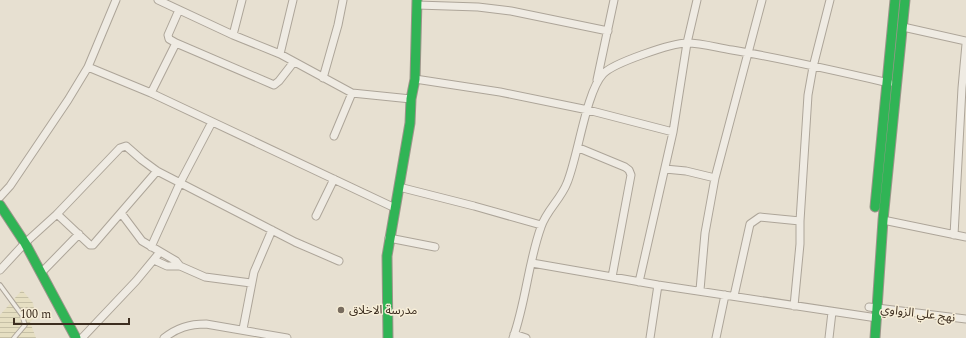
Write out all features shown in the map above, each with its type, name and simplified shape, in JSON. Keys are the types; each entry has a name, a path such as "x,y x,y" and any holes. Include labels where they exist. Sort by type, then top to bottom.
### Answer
{"main road":[{"path":"875,338 873,308 875,215 895,0"},
{"path":"873,308 905,0"},
{"path":"388,338 386,276 389,238 410,123 411,99 415,79 417,3"},
{"path":"0,205 25,243 76,338"},
{"path":"867,338 873,318"}],"street":[{"path":"0,197 10,186 68,100 88,66 115,0"},
{"path":"158,0 280,54 352,93 411,99"},
{"path":"233,34 242,0"},
{"path":"280,54 294,0"},
{"path":"323,78 343,0"},
{"path":"526,338 513,336 541,225 560,198 568,183 597,83 614,0"},
{"path":"639,282 651,223 666,169 687,43 697,0"},
{"path":"700,290 705,233 715,178 762,0"},
{"path":"794,306 800,244 805,124 812,67 830,0"},
{"path":"417,3 511,11 608,31"},
{"path":"179,10 168,35 169,39 176,43 274,85 279,81 293,62"},
{"path":"903,27 966,42 954,235"},
{"path":"151,93 176,43"},
{"path":"597,83 603,74 613,67 655,50 687,43 775,57 812,67 897,85"},
{"path":"88,66 151,93 395,208"},
{"path":"415,79 500,92 588,110 673,132"},
{"path":"334,136 352,93"},
{"path":"151,247 180,183 212,122"},
{"path":"0,270 25,243 58,214 120,148 124,146 157,170 180,183 272,230 339,261"},
{"path":"579,148 625,167 629,170 631,175 612,277"},
{"path":"666,169 715,178"},
{"path":"58,214 90,245 93,245 157,170"},
{"path":"316,216 334,179"},
{"path":"399,187 541,225"},
{"path":"121,214 136,235 151,247 176,261 180,266"},
{"path":"734,296 750,224 760,217 800,221"},
{"path":"883,220 966,237"},
{"path":"243,329 251,284 259,258 272,230"},
{"path":"41,273 79,234"},
{"path":"389,238 435,246"},
{"path":"82,338 160,252"},
{"path":"154,260 167,266 180,266 205,277 251,284"},
{"path":"532,263 639,282 700,290 873,318"},
{"path":"650,338 658,285"},
{"path":"716,338 725,295"},
{"name":"نهج علي الزواوي","path":"873,308 966,319"},
{"path":"829,338 832,312"},
{"path":"164,338 179,328 192,324 206,324 243,329 288,338"}],"lane":[{"path":"0,285 22,315 25,325 14,338"}],"shaded area":[{"path":"22,290 33,303 36,316 30,322 36,338 0,338 0,315"}],"traffic: fast":[{"path":"388,338 387,256 410,123 411,99 415,79 417,0"},
{"path":"875,207 895,0"},
{"path":"875,338 883,220 905,0"},
{"path":"0,205 25,243 76,338"}],"place":[{"name":"مدرسة الاخلاق","path":"341,310"}]}
